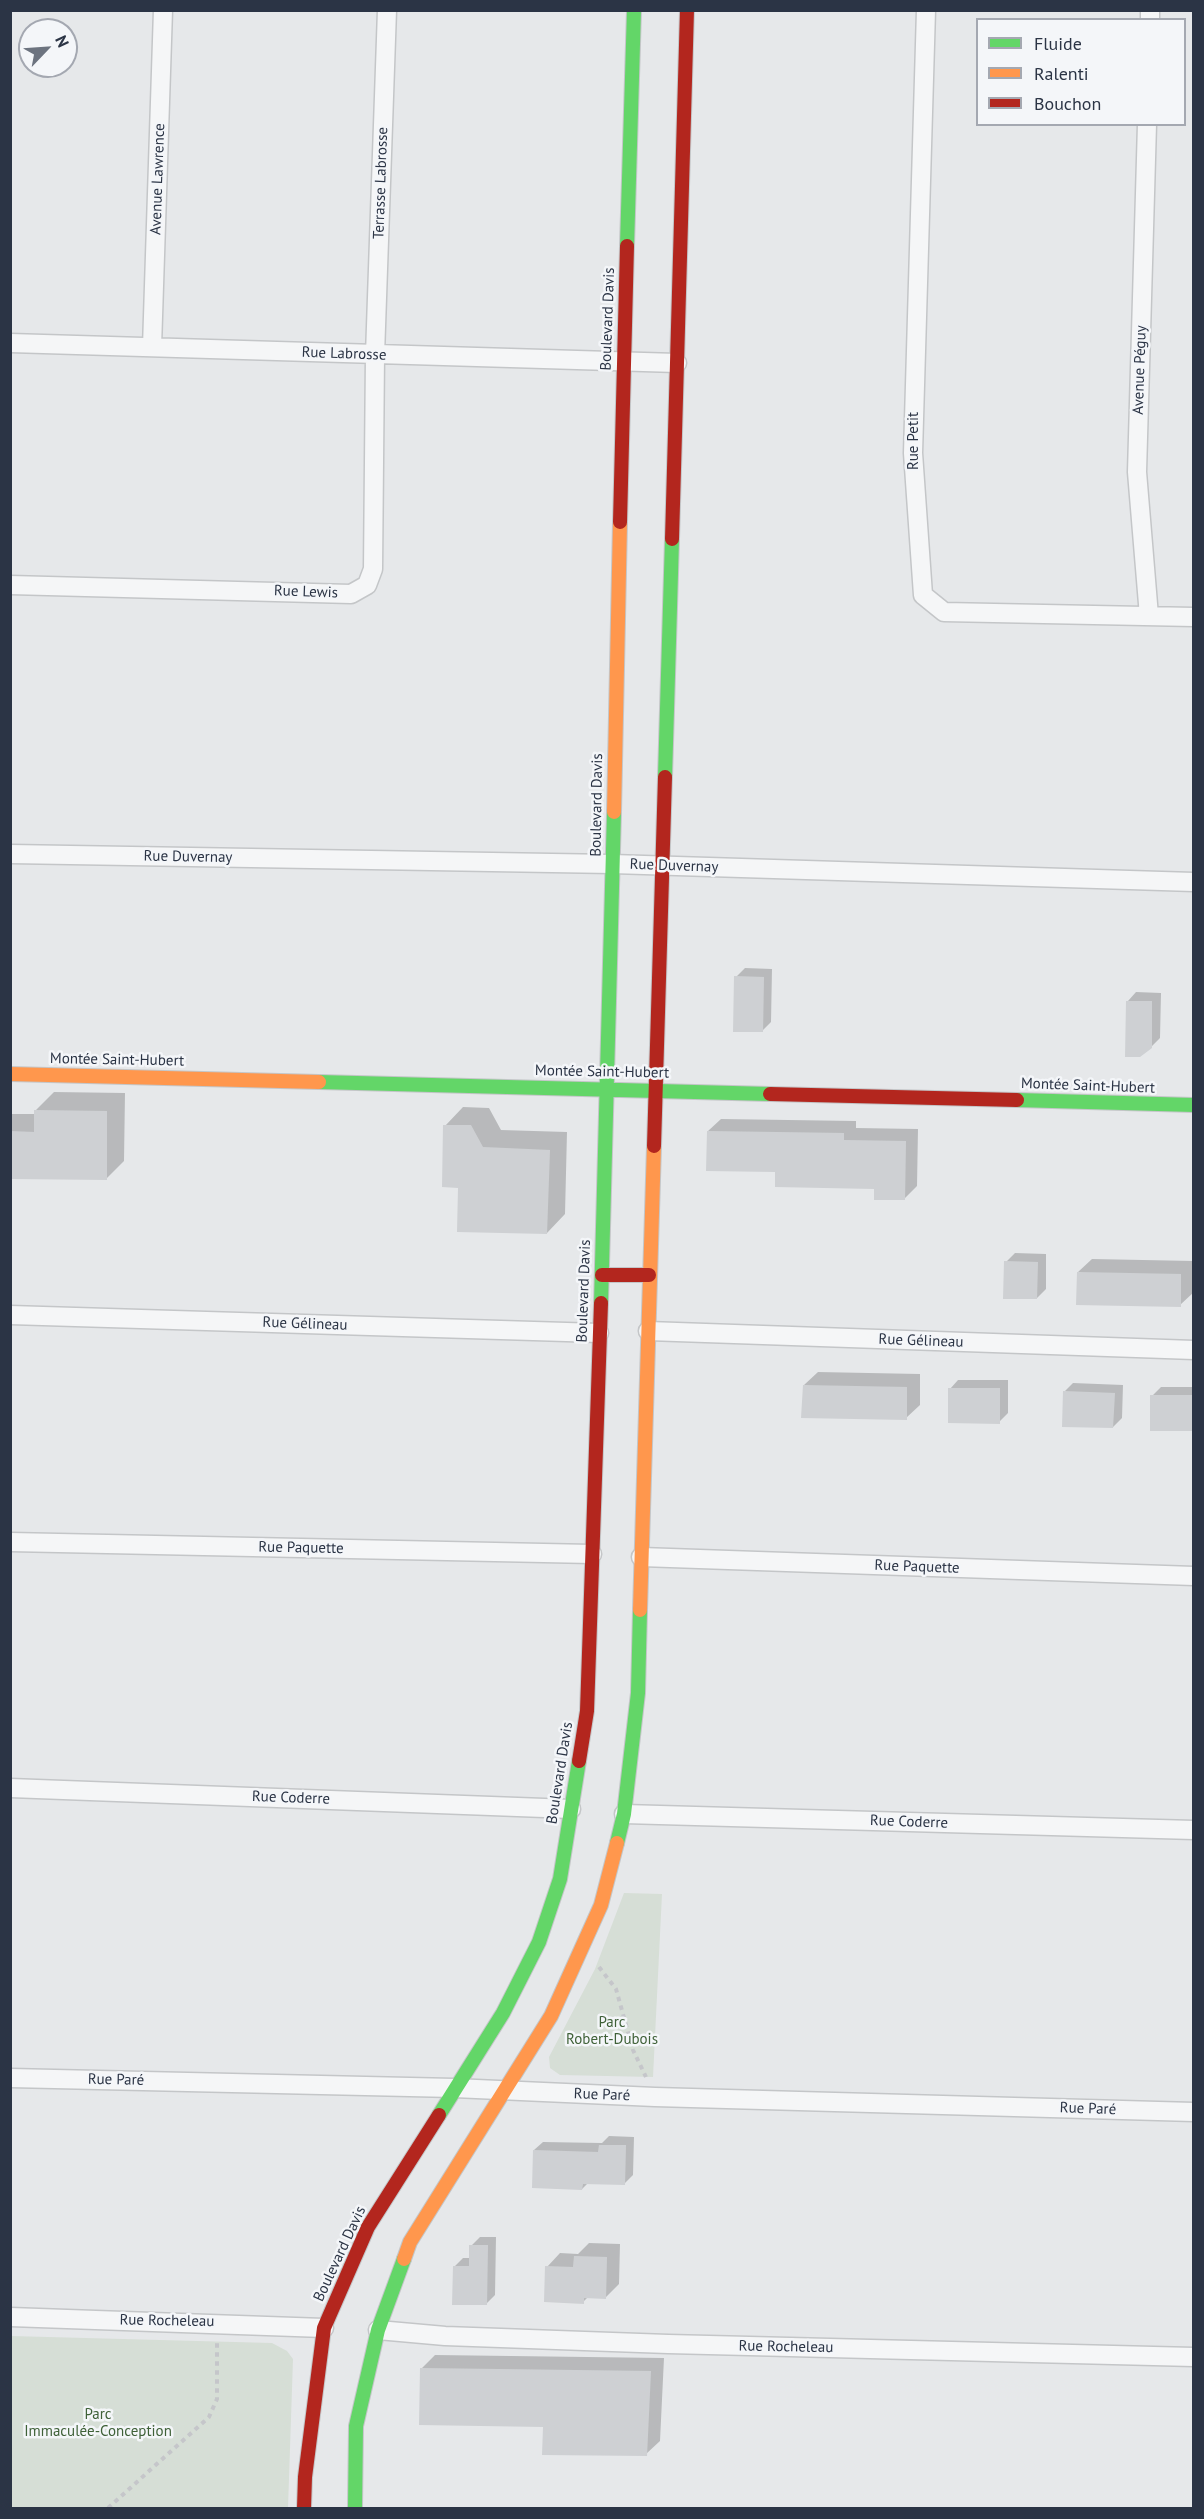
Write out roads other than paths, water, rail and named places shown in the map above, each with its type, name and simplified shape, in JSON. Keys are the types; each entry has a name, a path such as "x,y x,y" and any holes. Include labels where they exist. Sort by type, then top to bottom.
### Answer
{"street":[{"name":"Avenue Lawrence","path":"152,347 163,10"},
{"name":"Terrasse Labrosse","path":"375,355 387,10"},
{"name":"Boulevard Davis","path":"304,2508 305,2477 324,2328 368,2227 503,2013 539,1942 560,1879 587,1711 602,1275 623,361 634,10"},
{"path":"355,2508 356,2426 378,2330 410,2242 551,2016 601,1905 624,1814 638,1693 687,10"},
{"name":"Rue Petit","path":"926,10 913,453 923,595 944,612 1194,617"},
{"name":"Avenue Péguy","path":"1147,126 1137,472 1149,616"},
{"name":"Rue Labrosse","path":"10,343 677,363"},
{"name":"Rue Lewis","path":"10,585 351,594 368,585 373,569 375,355"},
{"name":"Rue Duvernay","path":"10,854 663,865 1194,882"},
{"name":"Montée Saint-Hubert","path":"10,1074 1194,1105"},
{"path":"602,1275 649,1275"},
{"name":"Rue Gélineau","path":"10,1315 599,1333"},
{"name":"Rue Gélineau","path":"648,1331 1194,1350"},
{"name":"Rue Paquette","path":"10,1542 592,1554"},
{"name":"Rue Paquette","path":"641,1557 1194,1576"},
{"name":"Rue Coderre","path":"10,1788 571,1809"},
{"name":"Rue Coderre","path":"624,1814 1194,1830"},
{"name":"Rue Paré","path":"10,2078 454,2088 655,2097 1194,2112"},
{"name":"Rue Rocheleau","path":"10,2318 324,2328"},
{"name":"Rue Rocheleau","path":"378,2330 445,2336 668,2344 1194,2357"}],"park label":[{"name":"Parc Robert-Dubois","path":"612,2032"},
{"name":"Parc Immaculée-Conception","path":"98,2424"}]}
